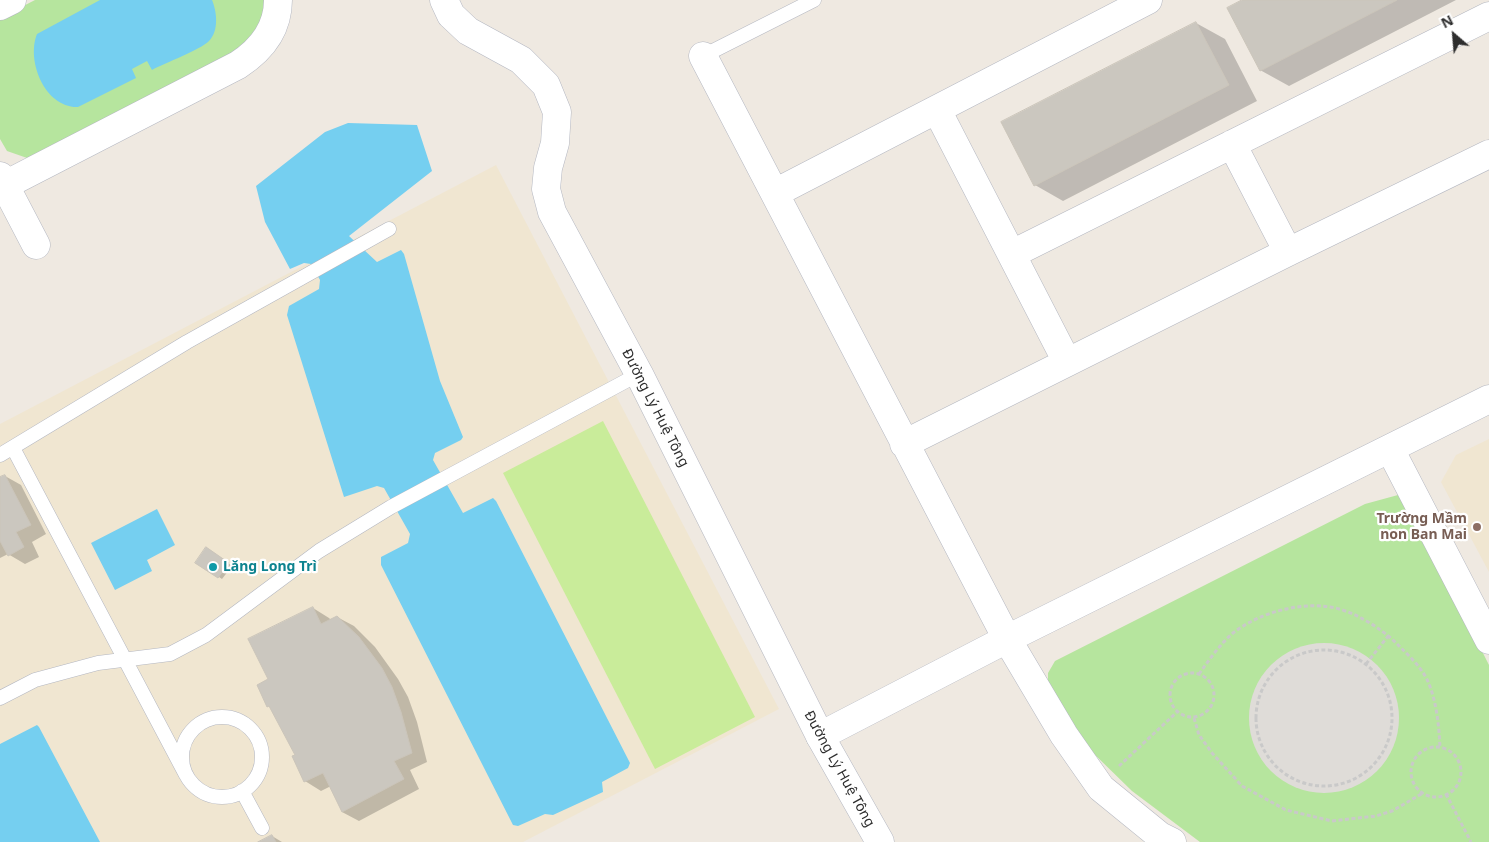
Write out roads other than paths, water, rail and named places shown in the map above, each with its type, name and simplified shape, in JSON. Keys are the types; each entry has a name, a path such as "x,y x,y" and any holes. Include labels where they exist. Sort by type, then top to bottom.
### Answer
{"street":[{"path":"0,6 12,0"},
{"path":"36,245 2,181 229,70 253,56 272,30 278,13 278,0"},
{"name":"Đường Lý Huệ Tông","path":"444,0 451,15 468,31 521,60 546,85 557,112 556,143 548,168 546,189 552,212 639,374 820,736 880,842"},
{"path":"775,193 1148,0"},
{"path":"1012,254 1489,16"},
{"path":"703,56 1007,639 1064,735 1101,788 1160,836 1172,842"},
{"path":"937,110 1067,362"},
{"path":"1232,144 1288,252"},
{"path":"904,444 1489,154"},
{"path":"820,736 1007,639 1489,399"},
{"path":"1390,448 1489,640"}],"lane":[{"path":"703,56 814,0"},
{"path":"0,455 187,342 389,229"},
{"path":"0,698 35,680 98,663 170,654 206,635 319,551 391,507 639,374"},
{"path":"13,448 124,660 186,775 194,786 204,793 217,797 230,796 242,791 252,783 259,772 262,759 261,746 255,734 245,724 234,719 220,717 207,720 196,727 187,737 182,750 182,763 186,775"},
{"path":"242,791 262,828"}],"water":[{"path":"100,0 212,0 216,16 216,27 212,37 205,45 152,70 147,61 132,69 136,78 78,107 66,105 56,100 48,91 36,69 34,45 37,34"},
{"path":"348,123 417,125 432,171 349,236 377,262 401,250 404,254 440,381 463,437 461,440 435,453 433,460 463,513 493,498 496,501 630,763 628,768 602,782 603,792 553,815 545,814 518,826 513,825 381,565 381,557 408,543 410,534 384,488 377,486 344,497 287,315 289,306 319,289 320,280 311,264 304,263 290,269 265,222 256,186 325,132"},
{"path":"157,509 175,545 147,560 152,571 115,590 91,543"},
{"path":"37,725 100,842 0,842 0,744"}],"place":[{"name":"Trường Mầm non Ban Mai","path":"1477,527"},
{"name":"Lăng Long Trì","path":"213,567"}]}
